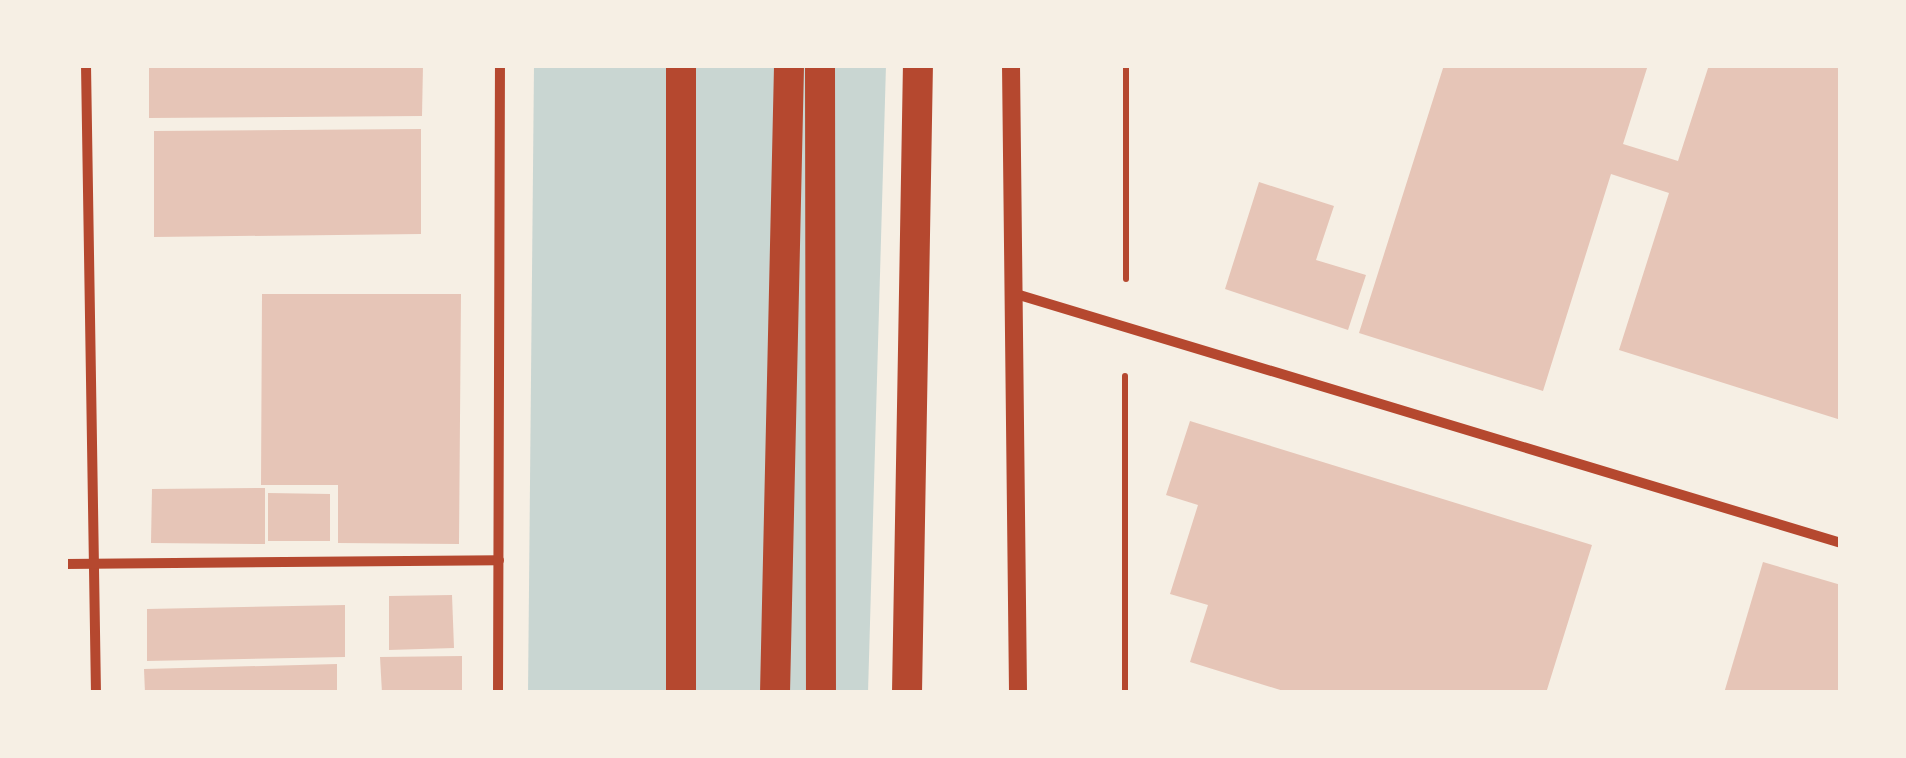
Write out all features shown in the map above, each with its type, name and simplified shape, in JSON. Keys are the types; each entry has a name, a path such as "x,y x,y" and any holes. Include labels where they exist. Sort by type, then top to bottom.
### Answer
{"highway":[{"path":"681,693 682,65"},
{"path":"775,693 788,65"},
{"path":"820,65 821,693"},
{"path":"907,693 918,65"}],"street":[{"path":"86,65 96,693"},
{"path":"498,693 500,65"},
{"path":"1011,65 1018,693"},
{"path":"1013,292 1841,543"},
{"path":"65,564 498,560"}],"shaded area":[{"path":"534,65 886,65 868,693 528,693"}],"building":[{"path":"149,65 423,65 422,116 149,118"},
{"path":"1444,65 1648,65 1623,144 1678,161 1709,65 1841,65 1841,420 1619,350 1669,193 1611,174 1543,391 1359,333"},
{"path":"421,129 421,234 154,237 154,131"},
{"path":"1259,182 1334,206 1316,260 1366,275 1348,330 1225,289"},
{"path":"262,294 461,294 459,544 338,543 338,485 261,485"},
{"path":"1190,421 1592,545 1546,693 1290,693 1190,662 1208,605 1170,594 1198,505 1166,495"},
{"path":"265,488 265,544 151,543 152,489"},
{"path":"268,493 330,494 330,541 268,541"},
{"path":"1763,562 1841,585 1841,693 1724,693"},
{"path":"452,595 454,648 389,650 389,596"},
{"path":"345,605 345,657 147,661 147,609"},
{"path":"462,656 462,693 382,693 380,657"},
{"path":"337,664 337,693 145,693 144,669"}]}
